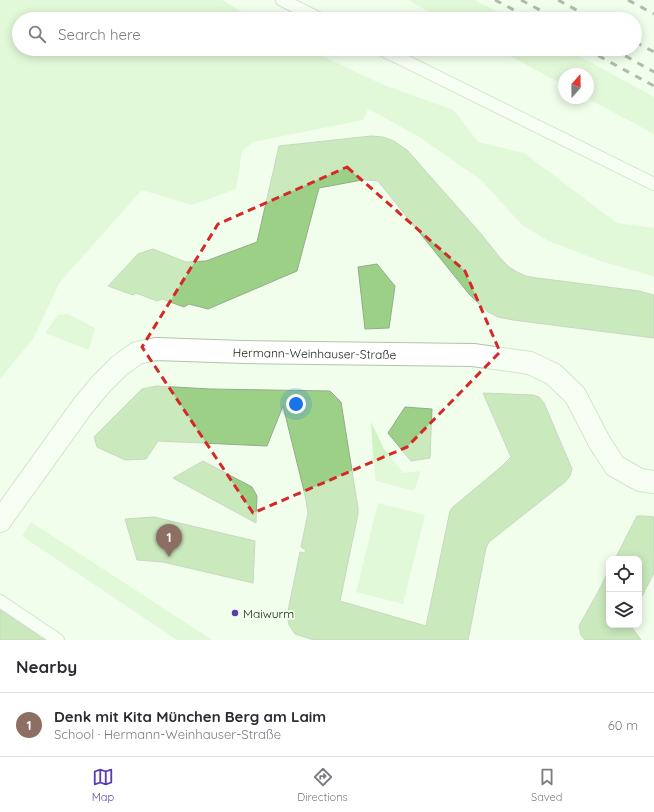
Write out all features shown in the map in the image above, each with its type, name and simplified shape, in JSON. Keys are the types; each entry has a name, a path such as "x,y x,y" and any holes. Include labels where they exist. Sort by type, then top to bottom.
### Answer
{"street":[{"name":"Hermann-Weinhauser-Straße","path":"0,521 82,407 101,384 119,366 137,353 156,349 243,352 473,355 530,363 553,374 575,395 600,443 615,466 640,480 654,482"}],"lane":[{"path":"282,0 306,12"},
{"path":"395,56 654,184"},
{"path":"0,601 58,640"}],"highlighted area":[{"path":"347,167 465,271 500,352 407,447 253,513 142,347 218,224"}],"green space":[{"path":"0,0 222,0 242,12 12,12 12,56 322,56 386,86 454,110 478,142 524,153 617,223 654,228 654,277 603,262 549,241 522,225 481,180 418,136 368,109 363,120 253,142 242,151 236,189 192,205 142,190 60,282 33,339 0,379"},
{"path":"408,0 475,0 498,12 429,12"},
{"path":"510,56 579,56 654,97 654,134 594,102 594,68 558,68 558,82"},
{"path":"68,314 95,328 89,350 45,333 58,315"},
{"path":"371,422 384,449 403,473 421,471 414,491 376,481"},
{"path":"378,503 425,515 403,604 356,592"},
{"path":"31,522 212,640 177,640 22,536"}],"building":[{"path":"371,136 383,137 394,141 408,151 482,235 501,259 517,272 526,276 537,278 639,291 654,295 654,338 513,320 498,317 488,312 469,294 378,181 368,180 319,188 297,271 208,309 189,304 184,307 162,299 157,301 136,293 133,295 108,286 138,254 153,249 186,262 206,261 257,242 279,146"},
{"path":"377,264 395,286 389,328 365,329 358,267"},
{"path":"157,386 210,389 330,391 341,402 358,508 340,601 426,626 450,511 511,457 483,393 533,395 539,397 544,403 572,469 570,476 565,482 489,542 486,548 468,640 314,640 295,634 289,625 287,616 300,552 304,553 306,550 301,547 308,513 283,406 267,446 158,441 146,459 125,460 97,447 94,437 142,389"},
{"path":"405,407 432,409 430,458 411,461 388,433"},
{"path":"203,461 252,487 257,496 256,523 173,478"},
{"path":"637,516 654,517 654,573 642,596 642,556 617,556"},
{"path":"154,517 255,541 253,583 163,562 137,560 125,519"},
{"path":"606,576 606,628 632,628 641,640 585,640 581,635 579,626"},
{"path":"0,610 45,640 0,640"}],"railway":[{"path":"495,0 518,12"},
{"path":"521,0 544,12"},
{"path":"558,0 580,12"},
{"path":"628,0 654,14"},
{"path":"642,46 654,52"},
{"path":"599,56 654,86"},
{"path":"625,56 654,72"}],"place":[{"name":"Denk mit Kita München Berg am Laim","path":"169,557"},
{"name":"Maiwurm","path":"235,613"}]}
